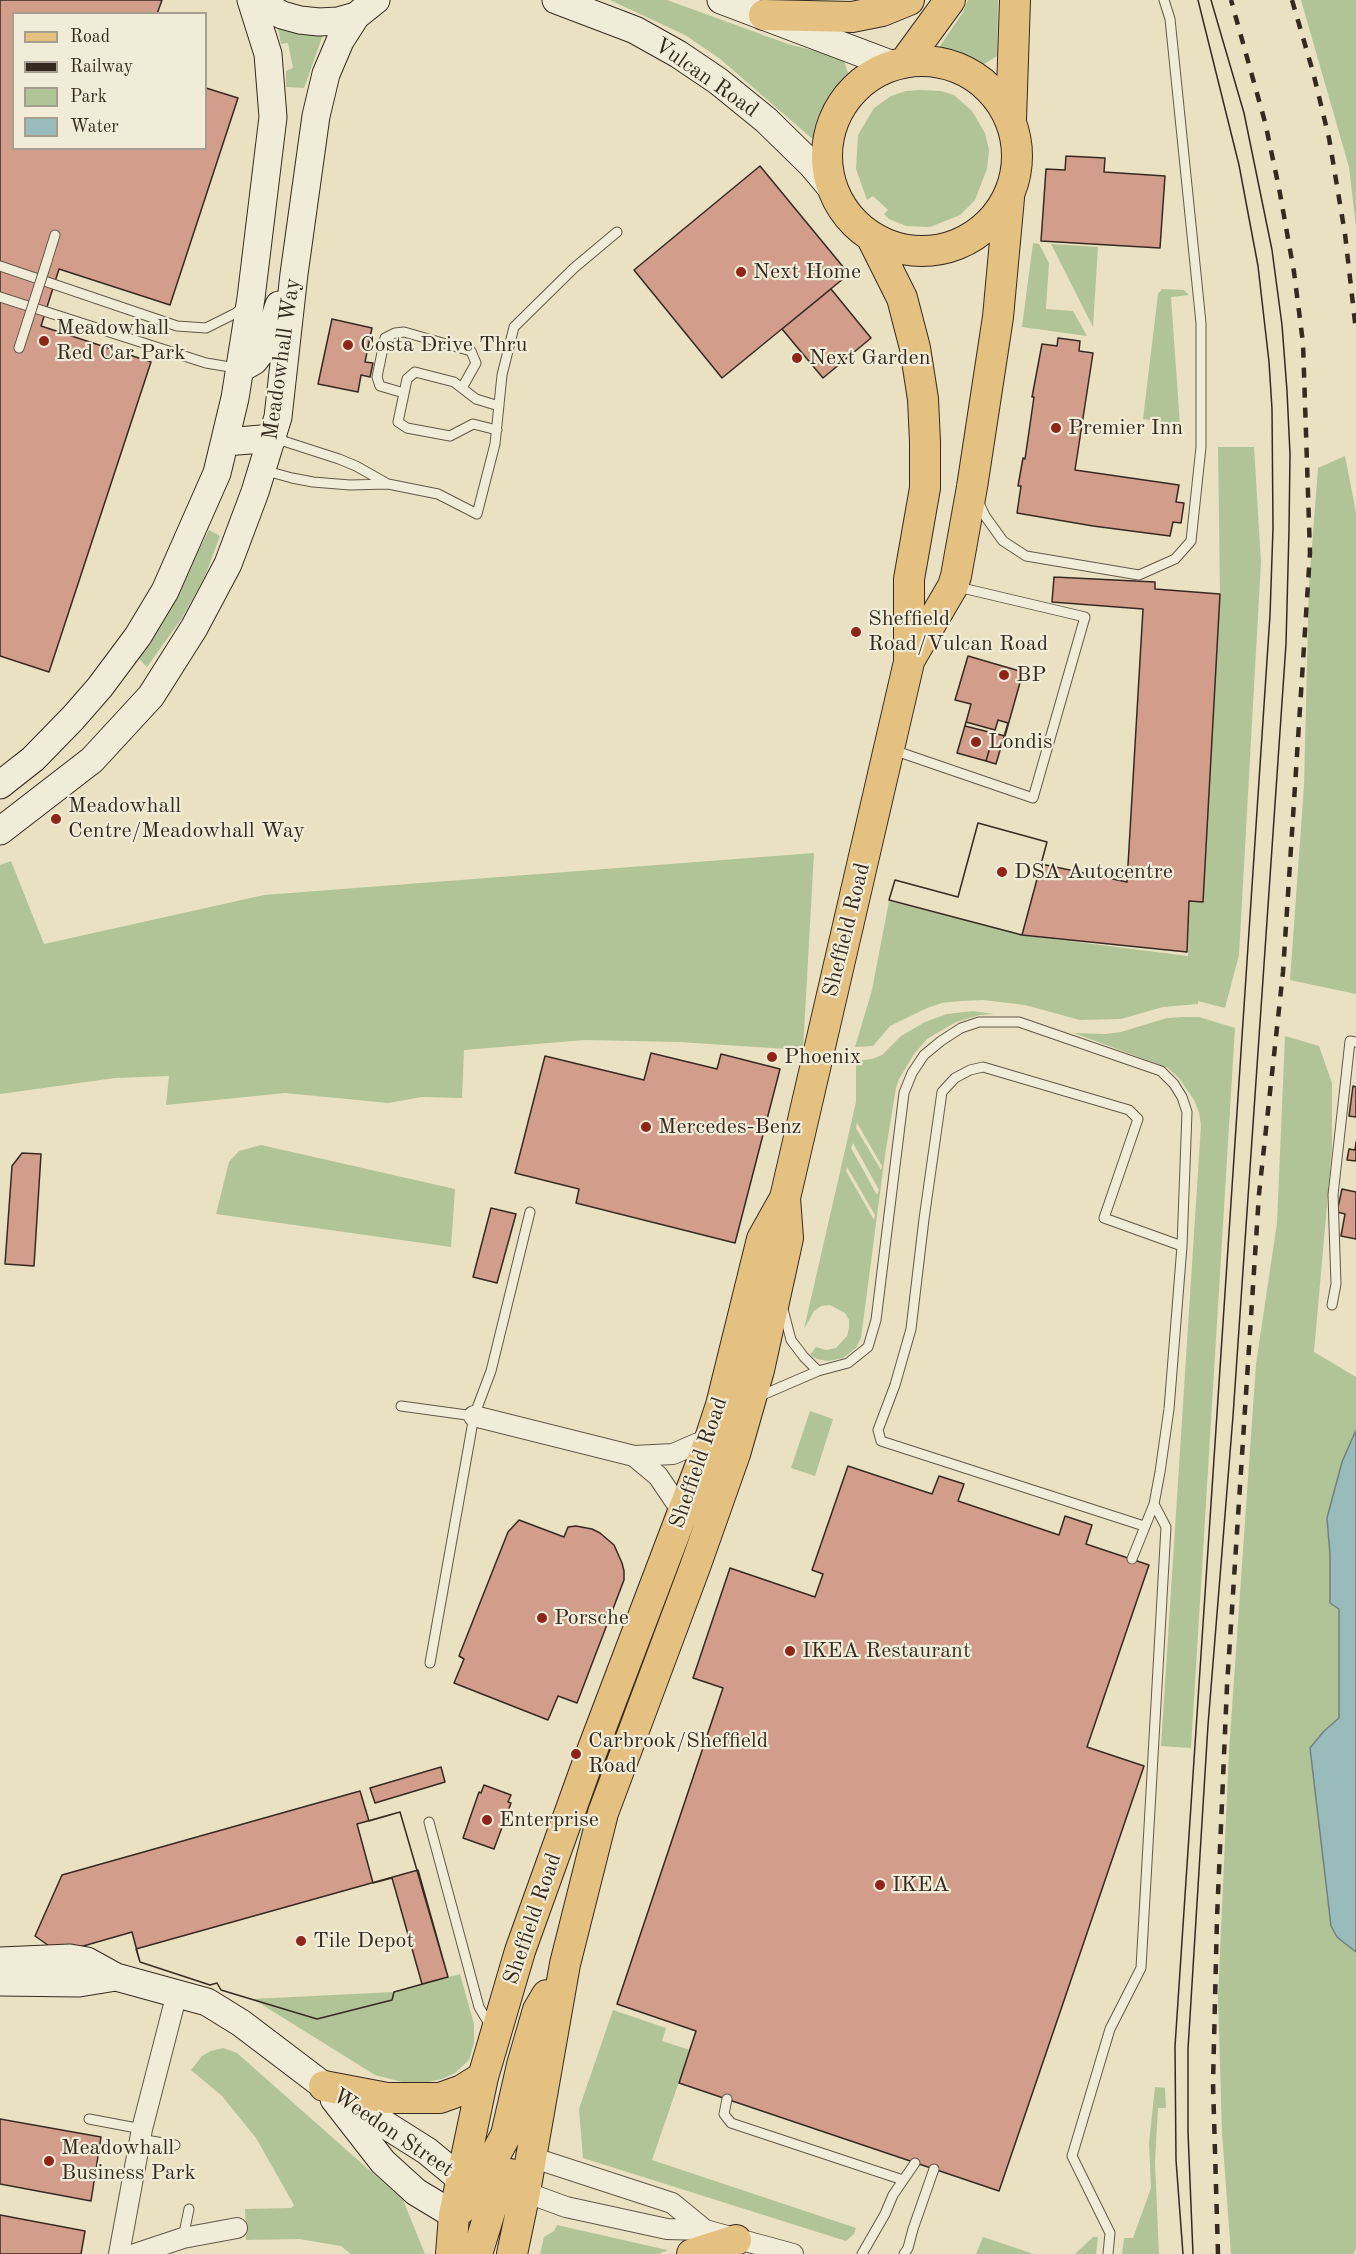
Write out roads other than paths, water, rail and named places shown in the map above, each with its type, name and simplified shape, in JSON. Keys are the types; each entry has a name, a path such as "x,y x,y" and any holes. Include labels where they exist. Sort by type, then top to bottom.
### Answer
{"main road":[{"path":"764,15 852,17 882,11 909,0"},
{"path":"899,64 950,0"},
{"path":"1011,120 1015,0"},
{"path":"872,238 904,250 937,251 952,247 980,232 1002,209 1016,177 1018,158 1011,120 1005,108 989,88 964,70 928,61 899,64 861,83 847,97 837,114 830,132 827,152 828,171 833,190 849,217 872,238 902,298 915,348 925,442 924,488 909,579 909,662"},
{"path":"909,662 953,586 972,488 998,317 1009,195"},
{"name":"Sheffield Road","path":"476,2193 471,2135 483,2077 520,1951 589,1759 710,1438 721,1405 762,1239 785,1198 909,662"},
{"name":"Sheffield Road","path":"451,2254 454,2215 476,2193 508,2178 531,2157 565,1964 603,1813 735,1454 759,1370 788,1238 785,1198"},
{"name":"Sheffield Road","path":"508,2178 506,2135 522,2065 538,2010 565,1964"},
{"path":"324,2086 387,2098 440,2098 462,2090 483,2077"},
{"path":"471,2135 508,2178 513,2249"},
{"path":"476,2193 504,2225 513,2249"},
{"path":"476,2193 477,2254"},
{"path":"698,2242 736,2240"}],"street":[{"name":"Meadowhall Way","path":"0,785 33,759 73,718 100,687 138,636 165,591 192,535 217,473 226,442 240,369 273,117 268,54 251,0"},
{"path":"256,0 282,15 319,22 366,8"},
{"name":"Vulcan Road","path":"556,0 635,30 686,59 718,81 766,120 812,165 833,190"},
{"path":"721,0 899,64"},
{"name":"Meadowhall Way","path":"0,831 92,760 151,696 194,628 228,564 263,470 278,417 315,116 326,74 340,41 366,8"},
{"path":"240,369 254,361 265,347 280,302 294,274"},
{"path":"226,442 273,438"},
{"path":"226,442 263,470"},
{"path":"474,1416 634,1456 673,1454 710,1438"},
{"path":"634,1456 658,1476 683,1513"},
{"name":"Weedon Street","path":"0,1960 70,1958 87,1961 116,1977 207,2002 242,2023 324,2086 427,2151 476,2193"},
{"name":"Weedon Street","path":"0,1982 79,1983 116,1977"},
{"path":"119,2254 141,2134 177,1993"},
{"name":"Weedon Street","path":"324,2086 383,2162 416,2192 454,2215"},
{"path":"531,2157 672,2203 698,2242"},
{"path":"508,2178 566,2207 667,2229 698,2242"},
{"path":"135,2254 183,2238 237,2228"},
{"path":"736,2240 793,2254"}],"lane":[{"path":"972,488 985,516 1003,542 1026,556 1139,575 1175,559 1191,541 1201,447 1201,323 1170,19 1164,0"},
{"path":"263,470 313,482 350,485 388,484 438,494 477,514 495,444 502,375 514,327 574,268 617,232"},
{"path":"19,348 55,235"},
{"path":"0,266 177,326 206,328 236,313 251,298"},
{"path":"0,297 206,363 240,369"},
{"path":"404,393 380,387 376,378 385,338 395,333 404,333 471,351 476,363 462,388"},
{"path":"496,430 472,423 450,436 407,428 398,422 407,379 415,372 454,382 476,399 499,406"},
{"path":"273,438 357,466 388,484"},
{"path":"889,748 1033,798 1085,617 953,586"},
{"path":"748,1404 765,1393 818,1371 848,1364 868,1347 876,1320 904,1093 924,1055 961,1028 980,1022 1019,1022 1161,1071 1182,1097 1187,1112 1182,1246 1169,1409 1154,1504 1132,1559"},
{"path":"1332,1305 1336,1284 1333,1195 1350,1041 1356,1042"},
{"path":"1144,1526 881,1441 878,1430 895,1385 911,1329 942,1092 955,1078 982,1067 1129,1110 1138,1119 1104,1218 1182,1246"},
{"path":"430,1663 474,1416 491,1371 530,1212"},
{"path":"778,1290 792,1340 818,1371"},
{"path":"401,1406 474,1416"},
{"path":"1108,2254 1110,2234 1072,2156 1110,2029 1141,1968 1166,1527 1154,1504"},
{"path":"429,1821 479,2007 495,2034"},
{"path":"727,2099 724,2114 731,2123 903,2181"},
{"path":"89,2119 175,2145"},
{"path":"862,2254 893,2195 915,2163"},
{"path":"904,2254 934,2169"},
{"path":"183,2238 189,2209"}],"water":[{"path":"1356,1430 1356,1952 1337,1937 1331,1926 1310,1748 1339,1718 1339,1609 1330,1603 1327,1518 1342,1462"}],"tram line":[{"path":"1183,2254 1176,2160 1175,2046 1270,615 1273,528 1272,409 1258,266 1239,165 1198,0"},
{"path":"1193,2254 1188,2132 1188,2049 1208,1725 1233,1416 1286,644 1290,454 1282,325 1272,250 1244,113 1211,0"}],"railway":[{"path":"1218,2254 1213,2083 1217,1918 1227,1686 1259,1194 1283,972 1310,553 1303,343 1294,272 1265,122 1231,0"},
{"path":"1292,0 1329,138 1345,234 1356,331"}],"place":[{"name":"Next Home","path":"741,272"},
{"name":"Meadowhall Red Car Park","path":"44,341"},
{"name":"Costa Drive Thru","path":"348,345"},
{"name":"Next Garden","path":"797,358"},
{"name":"Premier Inn","path":"1056,428"},
{"name":"Sheffield Road/Vulcan Road","path":"856,632"},
{"name":"BP","path":"1004,675"},
{"name":"Londis","path":"976,742"},
{"name":"Meadowhall Centre/Meadowhall Way","path":"56,819"},
{"name":"DSA Autocentre","path":"1002,872"},
{"name":"Phoenix","path":"772,1057"},
{"name":"Mercedes-Benz","path":"646,1127"},
{"name":"Porsche","path":"542,1618"},
{"name":"IKEA Restaurant","path":"790,1651"},
{"name":"Carbrook/Sheffield Road","path":"576,1754"},
{"name":"Enterprise","path":"487,1820"},
{"name":"IKEA","path":"880,1885"},
{"name":"Tile Depot","path":"301,1941"},
{"name":"Meadowhall Business Park","path":"49,2161"}]}
